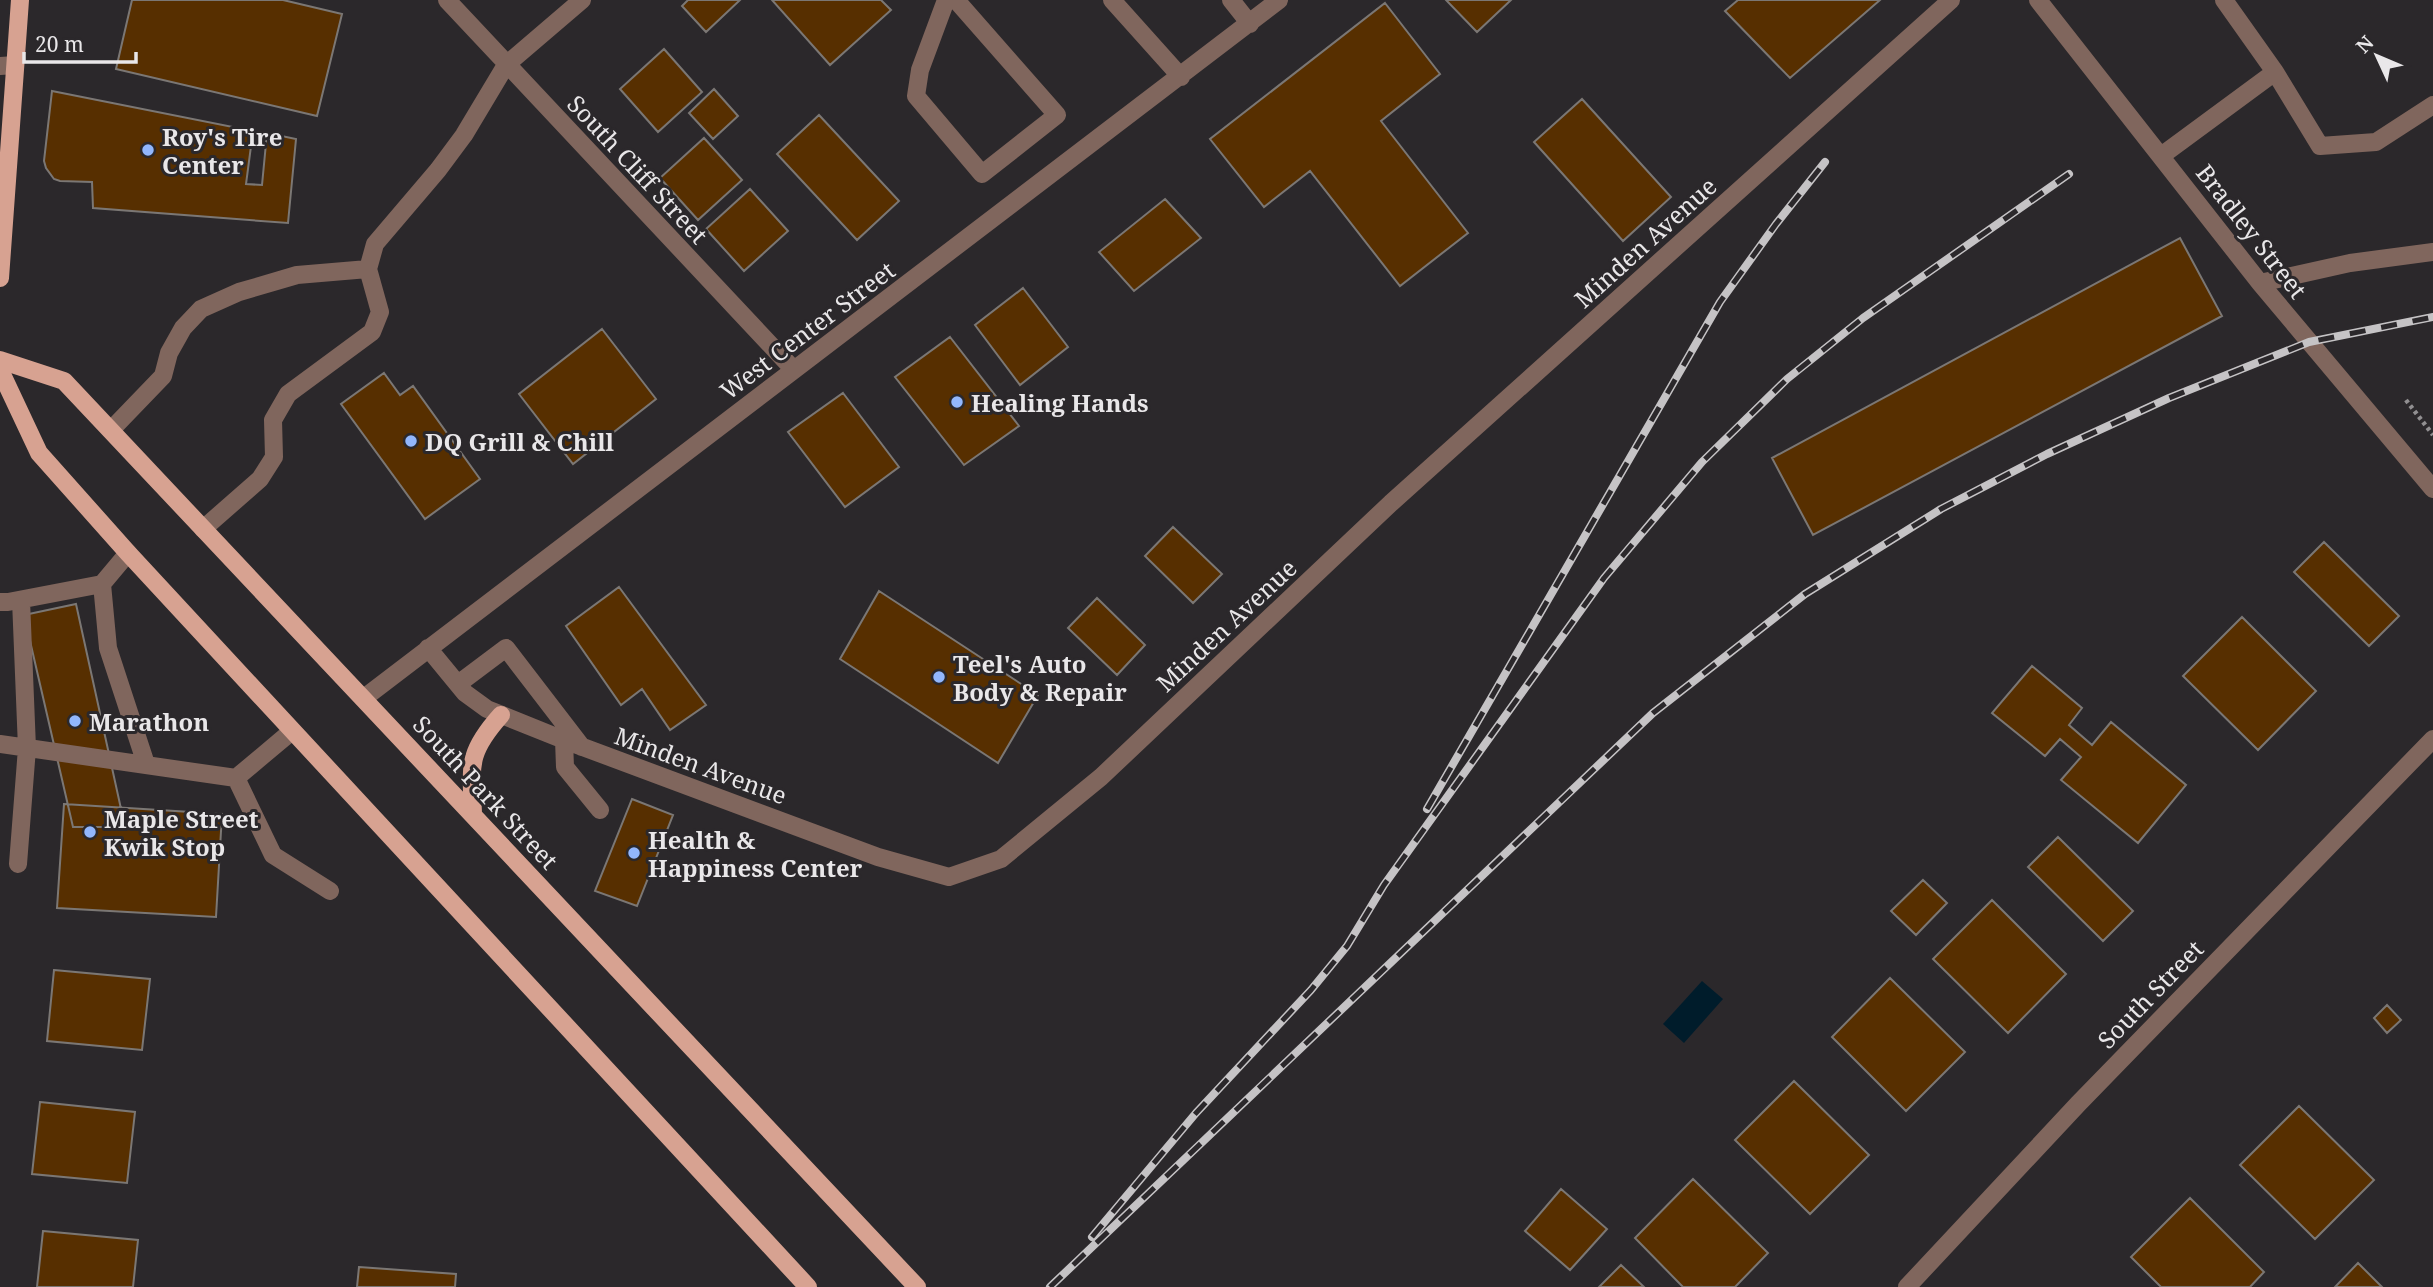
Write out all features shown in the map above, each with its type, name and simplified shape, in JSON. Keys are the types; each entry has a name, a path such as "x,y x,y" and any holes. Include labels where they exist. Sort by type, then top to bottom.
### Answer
{"main road":[{"path":"0,278 8,65 20,0"},
{"name":"South Park Street","path":"0,360 64,380 917,1287"},
{"path":"0,370 39,453 128,554 808,1287"},
{"path":"472,813 471,767 475,750 483,735 501,715"}],"street":[{"name":"South Cliff Street","path":"447,0 794,370"},
{"path":"203,529 260,479 274,457 273,420 288,394 372,332 380,312 368,270 375,244 457,144 506,65 582,0"},
{"path":"946,0 920,70 916,96 982,174 1057,115 956,0"},
{"path":"1112,0 1181,77"},
{"path":"1231,0 1250,24"},
{"name":"West Center Street","path":"364,698 1279,0"},
{"name":"Minden Avenue","path":"428,648 466,693 487,709 878,857 949,877 1001,859 1101,777 1391,503 1951,0"},
{"name":"Bradley Street","path":"2038,0 2260,283 2433,489"},
{"path":"2224,0 2275,72 2319,146 2376,142 2433,106"},
{"path":"2161,156 2275,72"},
{"path":"2260,283 2350,263 2433,252"},
{"path":"111,430 163,376 169,353 183,328 201,309 239,292 297,275 368,270"},
{"path":"0,602 102,584 128,554"},
{"path":"102,584 108,648 146,764"},
{"path":"18,864 27,748 21,600"},
{"path":"458,684 506,648 582,747"},
{"path":"0,744 236,778 292,731"},
{"name":"South Street","path":"1907,1287 2078,1104 2433,739"},
{"path":"564,740 565,767 600,810"},
{"path":"236,778 273,855 330,891"}],"path":[{"path":"2406,400 2433,435"}],"water":[{"path":"1702,981 1723,999 1684,1043 1663,1024"}],"building":[{"path":"132,0 283,0 342,14 317,116 116,69"},
{"path":"688,0 740,0 706,32 682,6"},
{"path":"772,0 881,0 891,10 830,65"},
{"path":"1446,0 1511,0 1477,32"},
{"path":"1738,0 1880,0 1790,78 1725,11"},
{"path":"1385,3 1440,74 1381,121 1468,233 1400,286 1310,171 1264,207 1210,139"},
{"path":"664,49 702,92 658,132 620,89"},
{"path":"714,89 738,116 713,139 689,113"},
{"name":"Roy's Tire Center","path":"52,91 253,131 246,184 262,185 267,133 296,139 288,223 93,208 92,182 60,181 54,179 46,168 44,161"},
{"path":"1582,99 1671,197 1623,241 1534,142"},
{"path":"819,115 899,201 857,240 777,154"},
{"path":"704,138 742,180 698,220 660,178"},
{"path":"750,189 788,231 744,271 706,229"},
{"path":"1165,199 1201,238 1134,291 1099,252"},
{"path":"2180,238 2222,316 1813,535 1772,458"},
{"path":"1023,288 1068,347 1020,385 975,325"},
{"path":"602,329 656,399 573,464 519,394"},
{"name":"Healing Hands","path":"950,337 1019,426 964,465 895,377"},
{"name":"DQ Grill & Chill","path":"384,373 400,395 413,386 480,479 425,519 341,404"},
{"path":"843,393 899,467 845,507 788,432"},
{"path":"1173,527 1222,574 1193,603 1145,556"},
{"path":"2324,542 2399,616 2369,646 2294,572"},
{"path":"619,587 706,705 670,730 642,689 621,705 566,626"},
{"name":"Teel's Auto Body & Repair","path":"879,591 1038,695 998,763 840,659"},
{"path":"1097,598 1145,645 1117,675 1068,628"},
{"name":"Marathon","path":"76,604 125,827 73,827 24,615"},
{"path":"2242,617 2316,691 2258,750 2183,676"},
{"path":"2032,666 2082,708 2069,725 2092,745 2111,722 2186,785 2138,843 2061,780 2081,757 2060,739 2045,756 1992,713"},
{"name":"Health & Happiness Center","path":"632,799 673,815 637,906 595,891"},
{"path":"64,804 222,814 216,917 57,908"},
{"path":"2058,837 2133,911 2103,941 2028,867"},
{"path":"1923,880 1947,903 1916,935 1891,911"},
{"path":"1992,900 2066,974 2008,1033 1933,959"},
{"path":"54,970 150,979 142,1050 47,1041"},
{"path":"1890,978 1965,1052 1906,1111 1832,1037"},
{"path":"2387,1005 2401,1020 2387,1033 2374,1018"},
{"path":"1794,1081 1869,1155 1810,1214 1735,1140"},
{"path":"40,1102 135,1112 127,1183 32,1174"},
{"path":"2299,1106 2374,1180 2315,1239 2240,1165"},
{"path":"1693,1179 1768,1253 1735,1287 1683,1287 1635,1238"},
{"path":"1561,1189 1607,1229 1570,1270 1525,1231"},
{"path":"2190,1198 2264,1272 2250,1287 2161,1287 2131,1257"},
{"path":"43,1231 138,1240 133,1287 37,1287"},
{"path":"2358,1263 2382,1287 2335,1287"},
{"path":"1621,1265 1644,1287 1599,1287"},
{"path":"359,1267 456,1274 455,1287 357,1287"}],"railway":[{"path":"1427,809 1720,302 1825,162"},
{"path":"1092,1237 1196,1113 1311,990 1347,946 1384,885 1604,578 1702,462 1787,379 1863,318 2069,174"},
{"path":"1050,1287 1653,713 1805,594 1941,509 2047,454 2169,398 2309,342 2433,317"}],"place":[{"name":"Roy's Tire Center","path":"148,150"},
{"name":"Healing Hands","path":"957,402"},
{"name":"DQ Grill & Chill","path":"411,441"},
{"name":"Teel's Auto Body & Repair","path":"939,677"},
{"name":"Marathon","path":"75,721"},
{"name":"Maple Street Kwik Stop","path":"90,832"},
{"name":"Health & Happiness Center","path":"634,853"}]}
